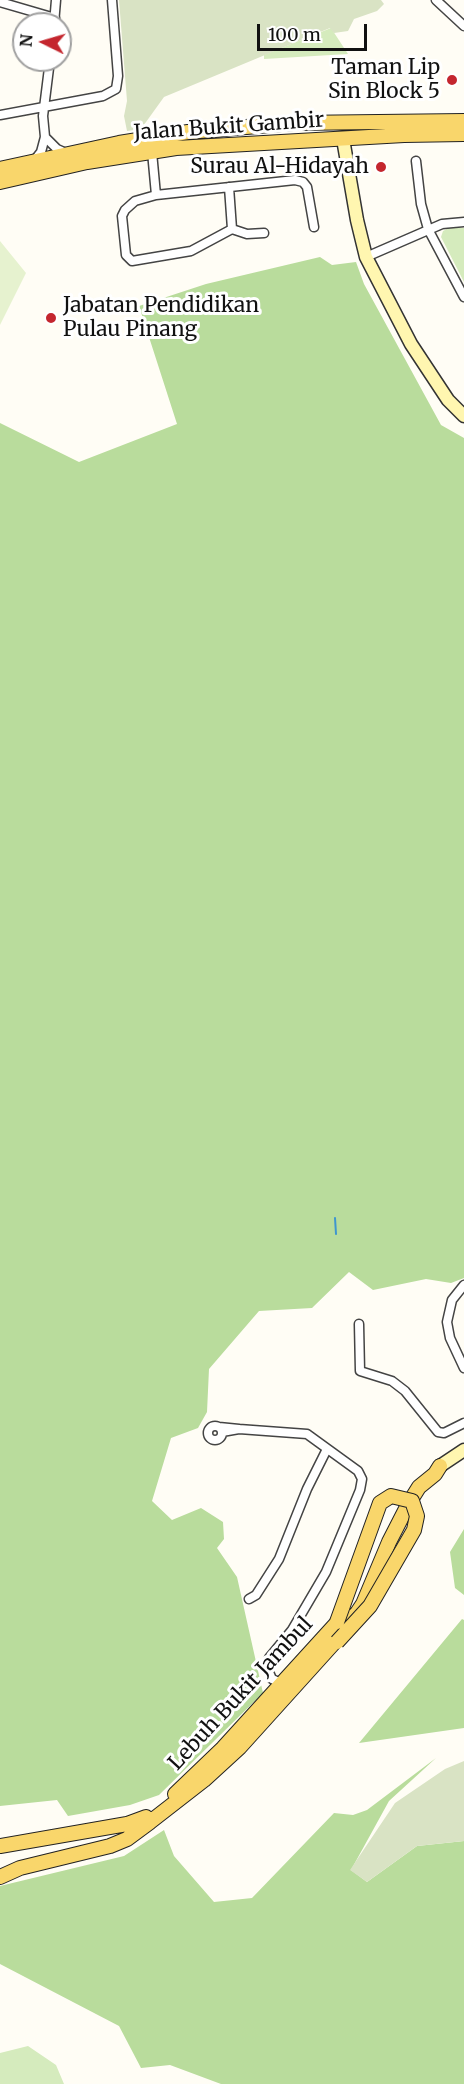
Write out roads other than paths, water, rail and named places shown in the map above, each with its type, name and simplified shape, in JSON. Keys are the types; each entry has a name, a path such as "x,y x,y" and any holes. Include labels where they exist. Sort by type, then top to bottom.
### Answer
{"main road":[{"name":"Jalan Bukit Gambir","path":"0,169 159,136 293,123 368,120 464,121"},
{"path":"368,120 346,130 343,139 366,257 411,344 437,385 464,417"},
{"path":"293,123 300,129 334,129 343,139"},
{"name":"Jalan Bukit Gambir","path":"0,182 87,162 150,152 343,139 464,134"},
{"name":"Lebuh Bukit Jambul","path":"0,1877 20,1868 110,1846 127,1839 204,1780 240,1747 337,1642 363,1604 409,1503 419,1487 435,1474 440,1466 464,1450"},
{"name":"Lebuh Bukit Jambul","path":"0,1869 18,1862 107,1840 146,1817 223,1748 337,1623 363,1588 405,1496 416,1479 425,1468 440,1466"},
{"path":"337,1623 380,1503 391,1496 412,1501 417,1516 414,1530 370,1606 337,1642"},
{"path":"0,1877 111,1852 143,1837 161,1823 204,1780"},
{"path":"0,1846 127,1824 146,1817"}],"street":[{"path":"0,115 103,96 116,88 118,76 112,0"},
{"path":"436,0 464,26"},
{"path":"0,2 28,12"},
{"path":"33,163 41,152 45,137 44,108 48,72"},
{"path":"45,137 57,149 69,155"},
{"path":"150,152 156,195"},
{"path":"416,161 421,204 428,230 464,297"},
{"path":"264,233 247,234 232,229 191,251 129,261 122,216 135,201 156,195 295,180 303,182 307,187 314,227"},
{"path":"229,187 232,229"},
{"path":"366,257 442,224 464,222"},
{"path":"464,1285 452,1300 447,1322 450,1338 464,1368"},
{"path":"359,1324 360,1371 392,1381 405,1391 438,1432 444,1433 464,1423"},
{"path":"220,1430 302,1433 312,1436 358,1471 362,1479 360,1490 326,1572 292,1630 269,1658 268,1670 272,1678 281,1683"},
{"path":"249,1599 256,1595 279,1559 307,1490 327,1449"}],"waterway":[{"path":"335,1218 336,1234"}],"place":[{"name":"Taman Lip Sin Block 5","path":"452,80"},
{"name":"Surau Al-Hidayah","path":"381,167"},
{"name":"Jabatan Pendidikan Pulau Pinang","path":"51,318"}]}
